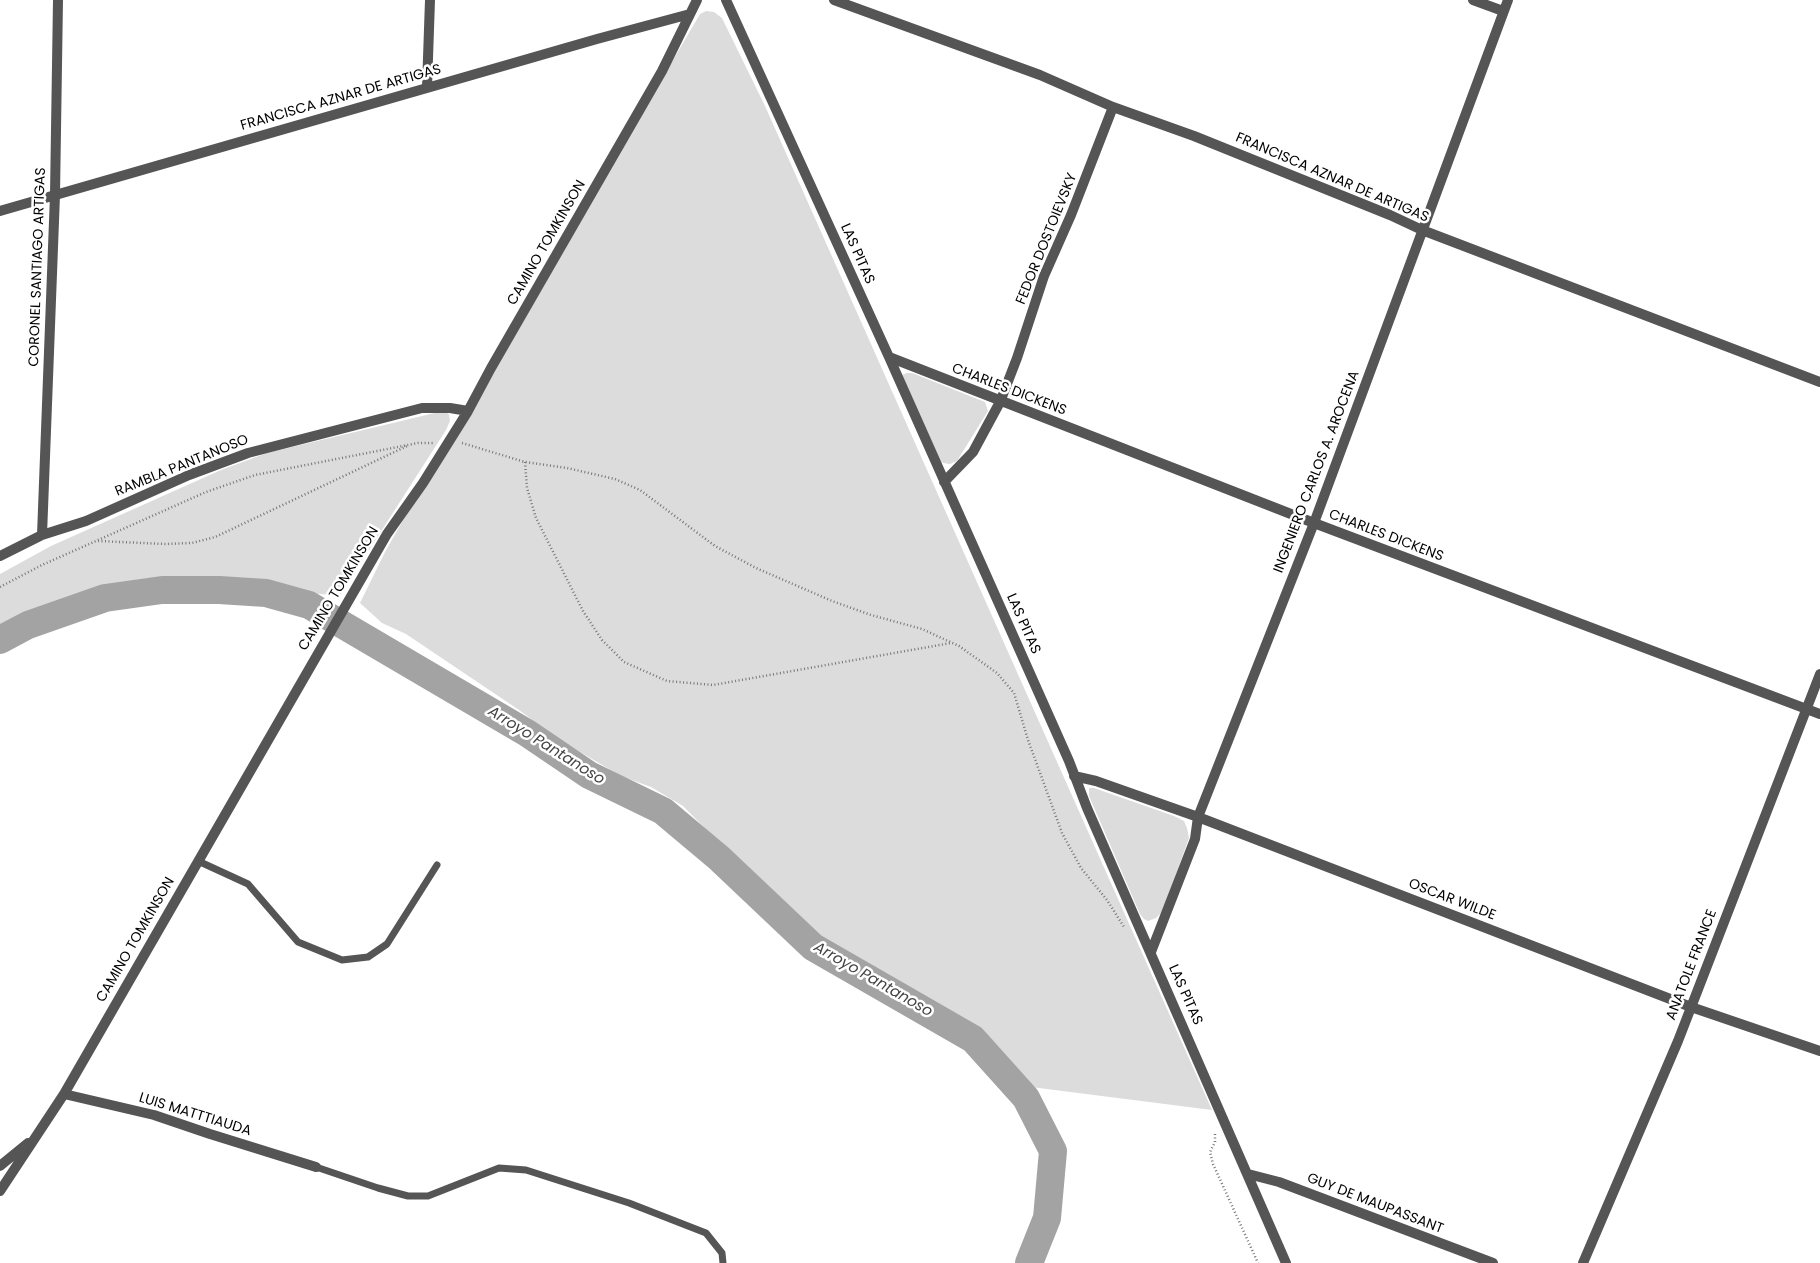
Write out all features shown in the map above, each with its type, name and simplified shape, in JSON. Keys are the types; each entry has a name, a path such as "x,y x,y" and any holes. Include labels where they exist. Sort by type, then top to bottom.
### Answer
{"street":[{"name":"CORONEL SANTIAGO ARTIGAS","path":"42,535 55,195 58,0"},
{"path":"428,87 430,0"},
{"name":"CAMINO TOMKINSON","path":"0,1191 64,1094 316,654 387,534 423,482 468,410 662,71 697,0"},
{"name":"LAS PITAS","path":"726,0 1068,761 1286,1263"},
{"name":"FRANCISCA AZNAR DE ARTIGAS","path":"834,0 1040,75 1113,107 1194,136 1390,215 1422,230 1820,382"},
{"path":"1474,0 1503,11"},
{"name":"INGENIERO CARLOS A. AROCENA","path":"1151,952 1195,839 1198,817 1314,523 1508,0"},
{"name":"FRANCISCA AZNAR DE ARTIGAS","path":"0,211 596,39 690,14"},
{"name":"FEDOR DOSTOIEVSKY","path":"944,482 973,452 1000,402 1017,358 1044,276 1072,215 1113,107"},
{"name":"CHARLES DICKENS","path":"888,357 1314,523 1820,714"},
{"name":"RAMBLA PANTANOSO","path":"0,556 42,535 86,521 188,475 248,453 422,408 468,410"},
{"name":"ANATOLE FRANCE","path":"1583,1263 1678,1041 1820,674"},
{"name":"OSCAR WILDE","path":"1074,776 1096,781 1198,817 1691,1007 1820,1051"},
{"name":"LUIS MATTTIAUDA","path":"64,1094 154,1115 316,1167"},
{"path":"0,1166 38,1136"},
{"name":"GUY DE MAUPASSANT","path":"1248,1174 1279,1182 1493,1263"}],"lane":[{"path":"198,861 248,884 298,942 342,960 368,957 387,944 436,865"},
{"path":"316,1167 408,1196 428,1196 499,1168 526,1170 629,1203 706,1233 722,1253 723,1263"}],"path":[{"path":"0,588 42,565 206,492 255,475 410,444 464,443 525,462 567,468 616,479 640,490 714,546 756,568 832,601 871,615 922,629 952,643 997,673 1014,693 1028,740 1062,834 1081,868 1106,900 1128,933"},
{"path":"98,541 165,544 192,542 215,536 410,444"},
{"path":"525,462 527,488 536,518 583,611 602,640 624,662 667,681 713,685 952,643"},
{"path":"1214,1132 1215,1142 1210,1152 1213,1164 1258,1263"}],"shaded area":[{"path":"706,11 714,12 722,18 765,106 1212,1110 1031,1087 1003,1060 969,1034 934,1018 906,1001 861,970 815,934 767,891 683,806 651,787 621,776 558,739 519,710 406,634 382,623 360,603 402,522 700,14"},
{"path":"912,373 985,402 988,411 957,461 950,464 943,463 937,458 902,375"},
{"path":"443,411 449,414 450,421 446,430 339,597 220,578 173,579 125,584 69,603 0,633 0,574 51,546 221,470 267,453"},
{"path":"1089,788 1094,788 1184,821 1189,838 1162,912 1156,918 1148,921 1140,914 1089,796"}],"waterway":[{"name":"Arroyo Pantanoso","path":"0,640 28,625 105,598 162,590 219,590 266,593 309,605 527,733 589,775 663,811 719,858 813,947 973,1039 1026,1098 1053,1151 1047,1218 1029,1263"}]}
